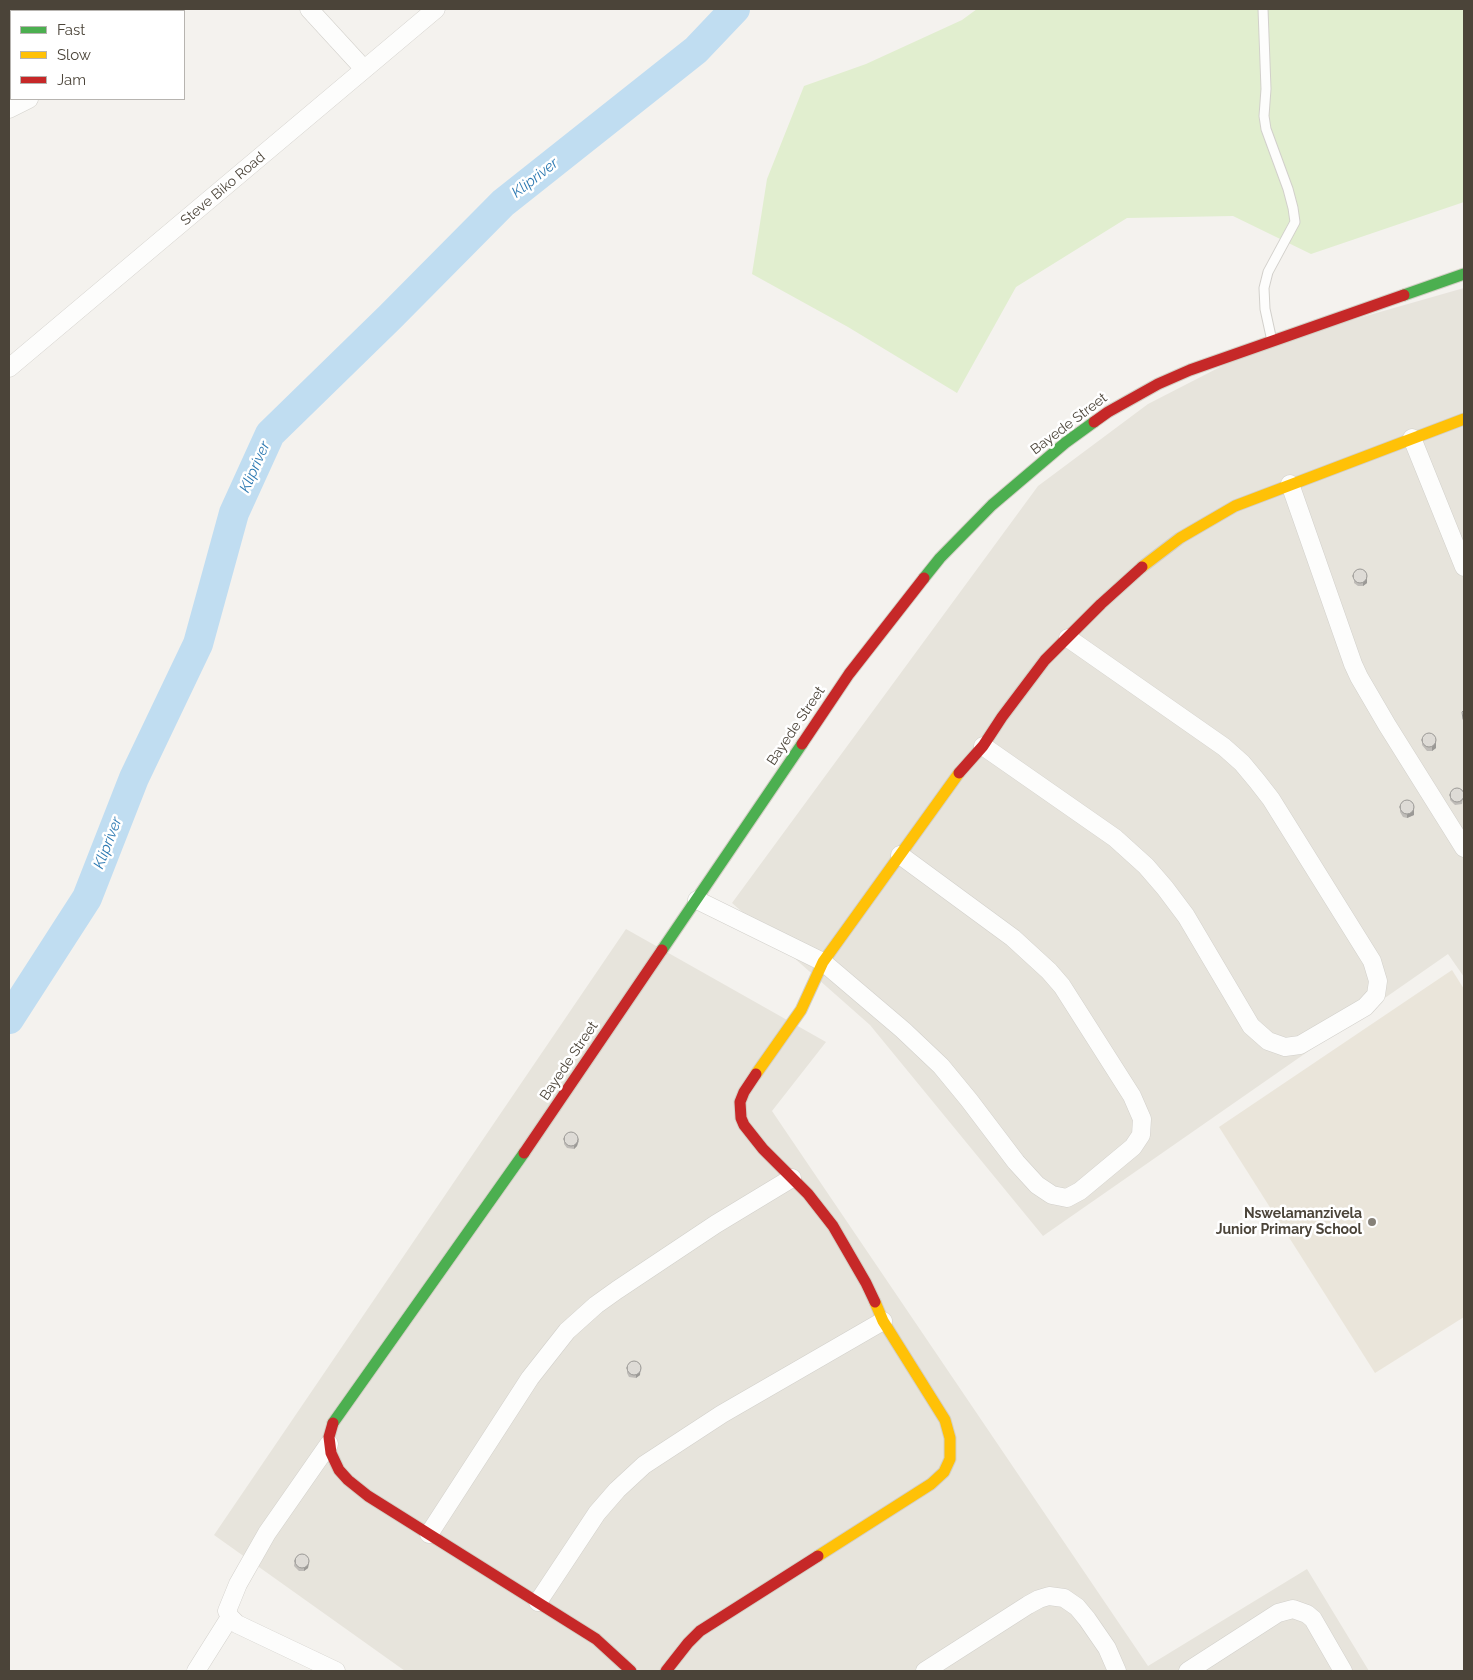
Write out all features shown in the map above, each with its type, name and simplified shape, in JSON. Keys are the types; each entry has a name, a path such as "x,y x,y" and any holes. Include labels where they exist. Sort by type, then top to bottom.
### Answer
{"street":[{"path":"309,9 364,70"},
{"name":"Steve Biko Road","path":"9,368 436,9"},
{"path":"9,108 27,100"},
{"name":"Bayede Street","path":"330,1444 331,1429 338,1414 544,1124 693,907 849,674 940,558 971,526 992,505 1065,443 1115,408 1158,384 1190,370 1464,274"},
{"path":"666,1671 688,1643 700,1632 931,1484 944,1472 950,1459 948,1426 883,1321 866,1283 833,1226 792,1178 763,1149 744,1125 741,1118 740,1102 750,1082 770,1057 801,1010 823,962 958,774 983,746 1002,717 1045,660 1137,571 1180,538 1235,506 1464,420"},
{"path":"1412,438 1464,567"},
{"path":"1290,484 1352,664 1387,725 1464,848"},
{"path":"983,746 1115,838 1146,866 1186,916 1251,1026 1268,1041 1285,1046 1300,1045 1365,1007 1376,994 1378,981 1372,961 1276,807 1257,780 1224,747 1068,638"},
{"path":"693,907 823,962 903,1030 941,1066 1016,1162 1037,1185 1052,1195 1067,1198 1080,1191 1133,1147 1141,1135 1142,1118 1132,1096 1062,986 1049,971 1013,938 900,855"},
{"path":"429,1534 530,1378 573,1325 617,1290 716,1224 792,1178"},
{"path":"538,1602 597,1513 617,1490 644,1465 722,1414 883,1321"},
{"path":"330,1444 334,1461 339,1470 368,1496 596,1639 631,1671"},
{"path":"330,1444 267,1533 234,1591 227,1611 237,1624 336,1671"},
{"path":"925,1671 1028,1605 1049,1596 1064,1598 1077,1607 1107,1648 1117,1671"},
{"path":"1188,1671 1278,1613 1293,1609 1307,1614 1313,1620 1343,1671"},
{"path":"196,1671 230,1617"}],"lane":[{"path":"1262,9 1266,90 1264,116 1266,129 1294,208 1295,222 1268,272 1264,288 1265,309 1272,341"}],"shaded area":[{"path":"1464,288 1464,977 1448,954 1043,1236 870,1025 732,903 1038,486 1148,404 1261,346"},
{"path":"626,929 826,1042 772,1111 1148,1666 1307,1569 1369,1671 405,1671 214,1535"},
{"name":"Nswelamanzivela Junior Primary School","path":"1452,970 1464,989 1464,1317 1375,1373 1219,1127"}],"green space":[{"path":"977,9 1464,9 1464,202 1311,254 1233,216 1127,218 1016,287 957,393 848,327 752,274 767,179 804,86 866,64 962,20"}],"building":[{"path":"1360,569 1365,571 1367,576 1365,581 1360,583 1355,581 1353,576 1355,571"},
{"path":"1429,733 1434,735 1436,740 1434,745 1429,747 1424,745 1422,740 1424,735"},
{"path":"1457,788 1462,790 1464,795 1462,800 1457,802 1452,800 1450,795 1452,790"},
{"path":"1407,800 1412,802 1414,807 1412,812 1407,814 1402,812 1400,807 1402,802"},
{"path":"571,1132 576,1134 578,1139 576,1144 571,1146 566,1144 564,1139 566,1134"},
{"path":"634,1361 639,1363 641,1368 639,1373 634,1375 629,1373 627,1368 629,1363"},
{"path":"299,1554 305,1554 309,1561 305,1568 299,1568 295,1564 295,1558"}],"waterway":[{"name":"Klipriver","path":"9,1019 87,898 134,778 198,644 234,513 270,434 503,203 696,50 735,9"}],"traffic: fast":[{"path":"1404,295 1464,274"},
{"path":"924,578 940,558 992,505 1065,443 1094,422"},
{"path":"662,950 802,744"},
{"path":"333,1423 524,1153"}],"traffic: slow":[{"path":"1142,567 1180,538 1235,506 1464,419"},
{"path":"756,1074 801,1010 823,962 959,773"},
{"path":"818,1556 931,1484 944,1472 950,1459 950,1438 945,1420 883,1321 875,1302"}],"traffic: jam":[{"path":"1094,422 1158,384 1190,370 1404,295"},
{"path":"959,773 983,746 1002,717 1045,660 1101,604 1142,567"},
{"path":"802,744 849,674 924,578"},
{"path":"524,1153 662,950"},
{"path":"756,1074 740,1102 741,1118 744,1125 763,1149 808,1194 833,1226 875,1302"},
{"path":"333,1423 329,1437 331,1453 339,1470 348,1480 368,1496 596,1639 631,1671"},
{"path":"666,1671 700,1631 818,1556"}],"place":[{"name":"Nswelamanzivela Junior Primary School","path":"1372,1222"}]}
